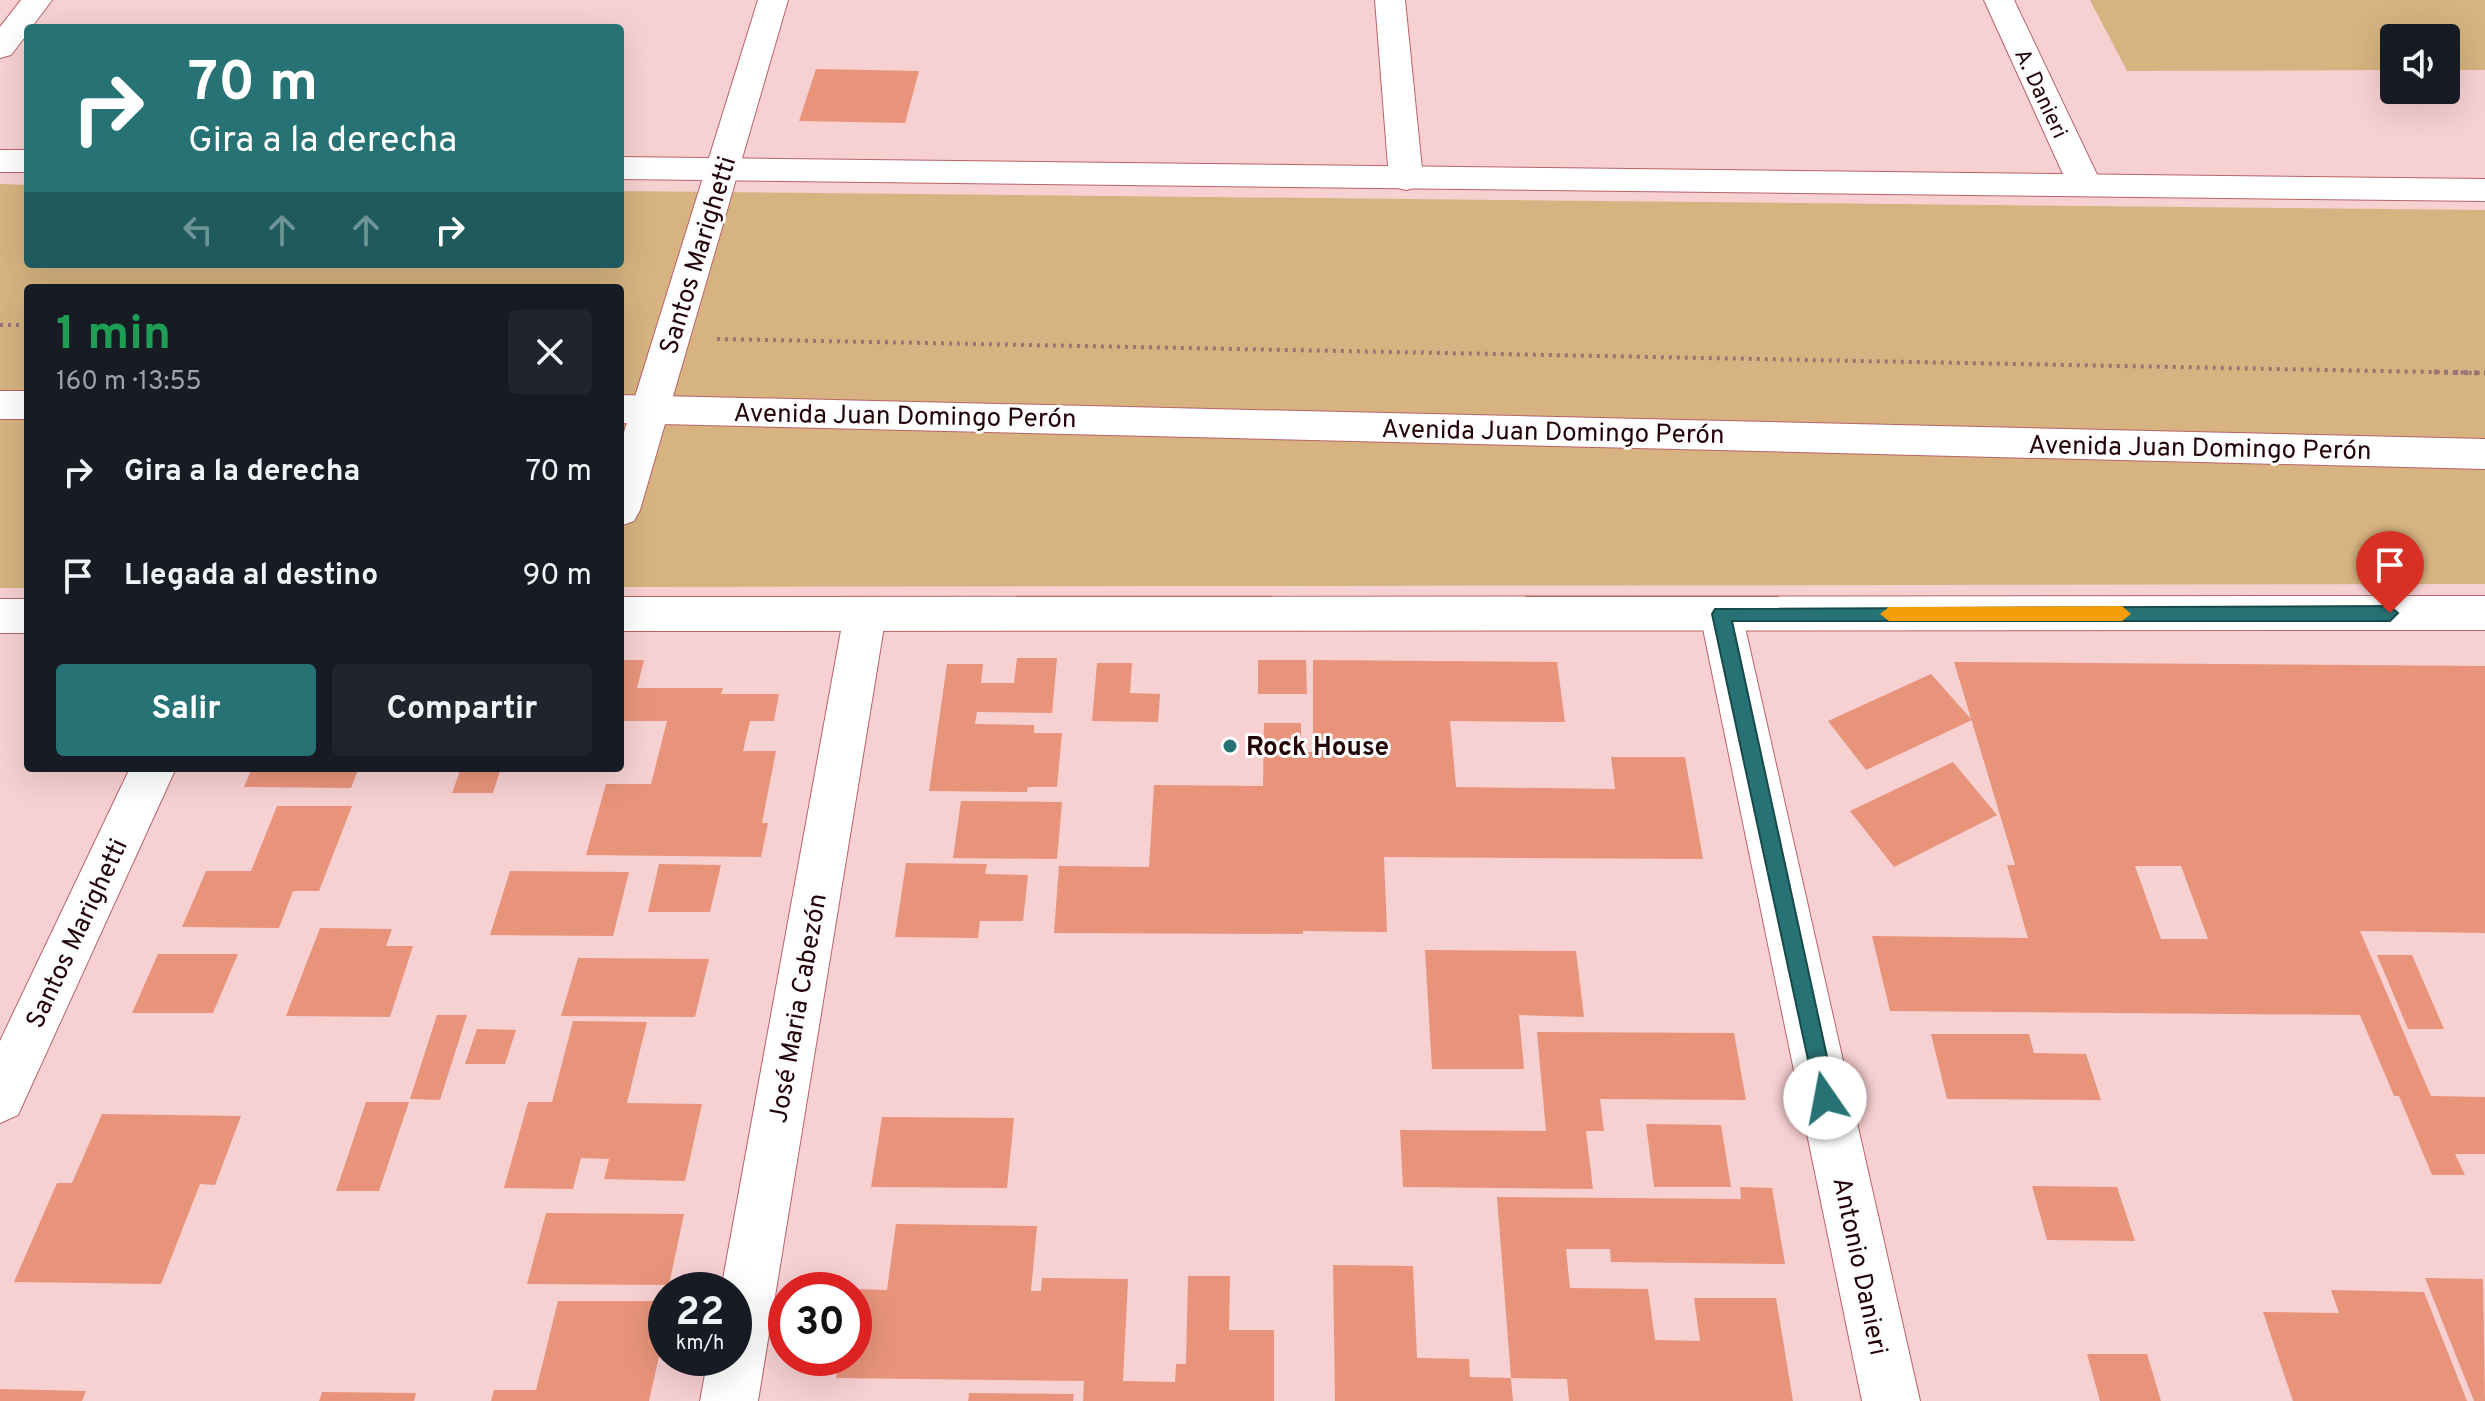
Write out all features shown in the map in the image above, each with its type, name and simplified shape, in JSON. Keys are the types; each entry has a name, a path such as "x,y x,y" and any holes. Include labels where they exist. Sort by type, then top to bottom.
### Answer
{"main road":[{"path":"0,48 37,0"},
{"name":"Santos Marighetti","path":"624,483 635,409 672,338 773,0"},
{"path":"1390,0 1406,179"},
{"name":"A. Danieri","path":"1999,0 2085,185"},
{"path":"0,161 24,161"},
{"path":"624,168 2485,190"},
{"path":"0,405 24,405"},
{"name":"Avenida Juan Domingo Perón","path":"635,409 2485,454"},
{"path":"624,614 2485,613"},
{"name":"José Maria Cabezón","path":"729,1401 865,614"},
{"name":"Antonio Danieri","path":"1721,614 1891,1401"},
{"path":"0,616 24,616"},
{"name":"Santos Marighetti","path":"0,1097 151,772"}],"path":[{"path":"0,325 24,325"},
{"path":"672,338 2485,373"}],"shaded area":[{"path":"2090,0 2485,0 2485,70 2460,70 2460,24 2380,24 2380,70 2127,71"},
{"path":"0,184 24,185 24,268 624,268 624,191 2485,210 2485,584 624,587 624,284 24,284 24,588 0,588"}],"building":[{"path":"816,69 919,71 905,123 799,121"},
{"path":"1017,658 1057,658 1052,713 977,712 975,724 1034,725 1034,733 1062,733 1057,787 1028,787 1027,792 929,791 947,664 983,664 981,683 1014,683"},
{"path":"624,660 644,660 637,688 723,688 721,694 779,694 774,721 750,721 743,751 776,751 762,823 768,823 761,857 586,855 606,784 651,784 667,721 624,721"},
{"path":"1258,660 1306,660 1307,694 1258,694"},
{"path":"1313,660 1557,662 1565,722 1450,721 1456,787 1615,789 1611,757 1685,757 1703,859 1384,857 1387,932 1054,933 1059,866 1149,867 1154,785 1263,786 1264,723 1301,723 1301,752 1313,752"},
{"path":"1954,662 2485,666 2485,933 2360,931 2431,1096 2485,1097 2485,1154 2455,1154 2465,1175 2432,1175 2360,1015 1890,1011 1872,936 2028,938 2007,865 2015,865","holes":["2135,866 2181,866 2208,939 2161,939"]},
{"path":"1097,663 1132,663 1130,693 1160,694 1158,722 1092,721"},
{"path":"1931,674 1972,720 1866,770 1828,721"},
{"path":"1953,762 1997,815 1894,867 1850,811"},
{"path":"250,772 357,772 351,788 244,787"},
{"path":"460,772 500,772 493,793 452,793"},
{"path":"961,801 1062,802 1057,859 953,858"},
{"path":"277,806 352,806 319,891 293,891 279,928 182,927 206,871 251,871"},
{"path":"906,863 987,864 985,874 1028,875 1023,921 980,921 978,938 895,937"},
{"path":"659,864 721,865 710,912 648,912"},
{"path":"510,871 629,872 613,936 490,935"},
{"path":"320,928 392,929 386,946 413,946 390,1017 286,1016"},
{"path":"1425,950 1576,951 1584,1017 1519,1015 1524,1069 1432,1069"},
{"path":"158,954 238,954 213,1013 132,1013"},
{"path":"2377,955 2412,955 2444,1029 2408,1029"},
{"path":"578,958 709,959 695,1017 561,1016"},
{"path":"437,1015 467,1015 440,1100 410,1099"},
{"path":"573,1021 647,1022 627,1103 702,1104 685,1181 604,1179 609,1159 581,1158 573,1189 504,1188 528,1102 552,1102"},
{"path":"477,1029 516,1030 505,1064 465,1064"},
{"path":"1537,1032 1734,1033 1746,1100 1600,1099 1604,1131 1586,1131 1593,1189 1403,1187 1400,1130 1546,1131"},
{"path":"1931,1034 2029,1034 2034,1053 2086,1054 2101,1100 1947,1099"},
{"path":"366,1102 409,1102 379,1191 336,1191"},
{"path":"102,1114 241,1116 215,1185 200,1184 161,1284 14,1282 57,1183 72,1183"},
{"path":"882,1117 1014,1118 1007,1188 871,1187"},
{"path":"1646,1124 1721,1125 1731,1187 1654,1187"},
{"path":"2032,1186 2117,1187 2135,1241 2047,1240"},
{"path":"1740,1187 1772,1188 1785,1264 1611,1262 1610,1249 1566,1249 1570,1288 1648,1289 1655,1340 1700,1341 1694,1298 1776,1298 1793,1401 1569,1401 1567,1379 1511,1378 1497,1197 1741,1199"},
{"path":"546,1213 684,1214 672,1272 648,1272 648,1285 527,1284"},
{"path":"896,1224 1037,1226 1031,1291 1041,1291 1042,1278 1128,1279 1123,1381 1175,1382 1176,1364 1186,1364 1188,1276 1230,1276 1229,1330 1274,1330 1274,1401 1083,1401 1084,1381 836,1378 872,1376 872,1290 887,1290"},
{"path":"1333,1265 1413,1266 1417,1358 1469,1359 1470,1377 1511,1378 1513,1401 1335,1401"},
{"path":"2425,1278 2483,1279 2485,1401 2474,1401"},
{"path":"2331,1290 2424,1292 2467,1401 2293,1401 2263,1312 2339,1313"},
{"path":"558,1301 648,1301 648,1376 655,1376 649,1401 491,1401 494,1390 536,1390"},
{"path":"2087,1354 2147,1354 2161,1401 2100,1401"},
{"path":"0,1389 86,1391 82,1401 0,1401"},
{"path":"322,1392 416,1393 414,1401 319,1401"},
{"path":"969,1393 1074,1394 1073,1401 968,1401"}],"slow traffic":[{"path":"1889,614 2122,614"}],"place":[{"name":"Rock House","path":"1230,746"}],"route":[{"path":"1825,1098 1721,614 2390,613"}]}
